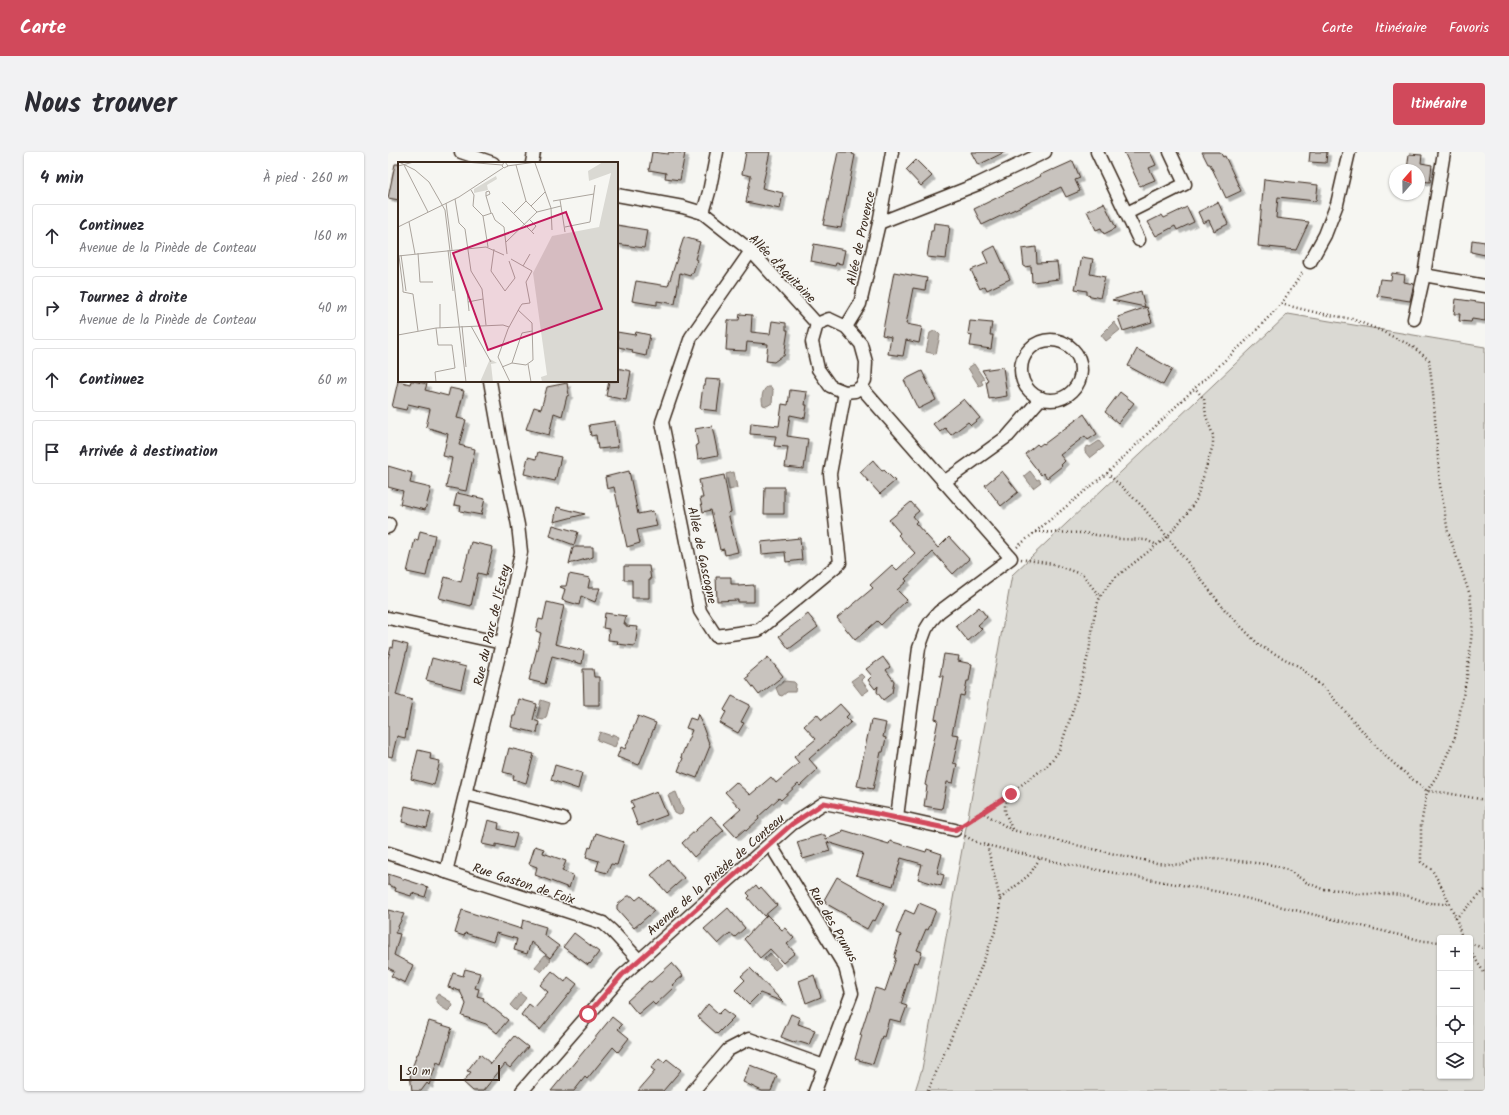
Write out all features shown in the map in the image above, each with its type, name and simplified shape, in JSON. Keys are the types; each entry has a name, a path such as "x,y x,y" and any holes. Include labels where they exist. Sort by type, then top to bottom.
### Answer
{"street":[{"path":"461,152 490,162"},
{"path":"532,162 534,152"},
{"path":"702,213 709,192 717,152"},
{"name":"Allée de Provence","path":"846,327 860,304 879,223 892,152"},
{"path":"879,223 978,184 1045,152"},
{"path":"1097,152 1139,240"},
{"path":"1127,214 1184,184 1170,152"},
{"path":"1310,262 1325,235 1337,204 1349,152"},
{"path":"1414,319 1424,275 1444,152"},
{"name":"Allée d'Aquitaine","path":"618,195 683,207 702,213 751,251 817,324"},
{"name":"Allée de Gascogne","path":"751,251 691,337 662,422 700,611 716,636 760,630 840,563 830,474 845,392"},
{"path":"1424,275 1485,286"},
{"path":"830,319 846,327 860,344 866,362 865,380 861,387 845,392 830,386 818,369 812,342 817,324 830,319"},
{"path":"1044,340 1064,342 1072,348 1078,356 1082,366 1081,376 1077,386 1070,394 1061,399 1051,400 1041,398 1032,394 1022,378 1021,368 1023,358 1028,350 1044,340"},
{"name":"Rue du Parc de l'Estey","path":"446,872 502,643 521,552 518,525 490,382"},
{"path":"861,387 1011,558 939,612 926,629 917,656 897,817"},
{"path":"944,482 1008,436 1041,398"},
{"path":"388,618 502,643"},
{"path":"466,794 563,819"},
{"name":"Avenue de la Pinède de Conteau","path":"522,1091 622,975 792,824 824,803 955,830"},
{"name":"Rue des Prunus","path":"770,844 845,967 852,993 815,1091"},
{"name":"Rue Gaston de Foix","path":"388,853 603,924 612,930 639,960"},
{"path":"693,1091 728,1050 749,1039 824,1066"}],"path":[{"path":"1100,597 1083,575 1053,564 1011,558 1017,547 1051,521 1107,472 1247,340 1281,304 1310,262"},
{"path":"1281,304 1352,319 1412,346 1429,360 1440,485 1448,532 1470,595 1473,622 1467,676 1455,737 1440,771 1427,792 1421,824 1421,862 1432,870 1443,889 1456,918 1461,935"},
{"path":"1195,388 1204,399 1206,416 1213,435 1213,445 1196,500 1167,537 1113,580 1100,597 1094,617 1090,647 1072,713 1059,750 1047,766 1011,794 955,830 978,843 1065,864 1220,892 1424,941 1437,942"},
{"path":"1107,472 1142,506 1225,610 1260,646 1300,667 1326,690 1384,755 1427,792 1446,793 1485,800"},
{"path":"1035,532 1084,533 1120,539 1146,540 1157,545"},
{"path":"1011,794 1005,805 1005,812 1012,830"},
{"path":"982,812 1012,830 1157,863 1182,865 1194,860 1214,858 1273,865 1288,870 1306,882 1322,889 1341,890 1358,894 1392,894 1409,896 1428,903 1450,904"},
{"path":"928,1091 991,942 998,918 1000,899 987,845"},
{"path":"1000,899 1030,874 1040,858"},
{"path":"1456,918 1485,890"},
{"path":"1473,944 1485,949"},
{"path":"1473,956 1485,974"}],"shaded area":[{"path":"1288,314 1485,347 1485,1091 915,1091 922,1069 1012,575"},
{"path":"1114,322 1120,330 1106,341 1101,335"},
{"path":"934,331 940,335 936,354 926,352 930,333"},
{"path":"974,364 984,379 981,381 983,384 979,386 968,368"},
{"path":"767,387 771,387 773,391 772,403 767,406 763,405 762,397 764,390"},
{"path":"1099,441 1104,447 1090,458 1085,452 1085,448 1088,446 1090,447"},
{"path":"1030,471 1037,480 1039,479 1041,482 1033,488 1024,476"},
{"path":"734,472 737,488 729,490 726,474"},
{"path":"861,674 864,677 861,680 869,690 862,695 851,681"},
{"path":"784,681 794,682 796,684 795,692 787,692 782,696 779,695 776,688"},
{"path":"541,700 550,703 546,718 543,720 539,719 537,716"},
{"path":"600,732 619,737 615,747 597,740"},
{"path":"676,792 683,810 682,814 679,815 675,813 668,795"},
{"path":"770,953 781,965 775,970 764,959"},
{"path":"545,955 551,960 541,972 535,967"},
{"path":"520,993 526,998 516,1011 510,1005"},
{"path":"438,994 451,1002 453,1006 448,1011 440,1006 435,998"}],"building":[{"path":"652,152 668,154 669,152 685,153 680,180 665,178 666,173 649,170"},
{"path":"746,152 770,152 762,188 783,193 780,209 746,202 751,176 742,174"},
{"path":"838,152 853,152 852,154 855,155 841,228 823,225"},
{"path":"971,152 1005,152 978,165"},
{"path":"1124,152 1150,152 1156,165 1149,168 1155,180 1140,186"},
{"path":"1202,152 1220,152 1223,157 1225,156 1241,191 1226,198 1210,164 1208,164"},
{"path":"1310,152 1327,152 1326,163 1309,162"},
{"path":"1409,154 1422,155 1421,163 1432,165 1430,182 1425,182 1425,164 1408,164"},
{"path":"916,160 932,176 921,186 906,170"},
{"path":"1073,161 1080,178 1075,180 1080,191 1066,197 1061,187 982,225 974,209 1041,176 1040,175"},
{"path":"395,164 398,164 398,200 388,198"},
{"path":"1264,179 1318,185 1316,201 1278,197 1276,218 1309,222 1296,250 1258,246"},
{"path":"1218,202 1228,224 1214,231 1209,220 1203,223 1198,212"},
{"path":"1104,203 1116,228 1104,234 1101,228 1096,230 1087,211"},
{"path":"1187,207 1194,222 1177,230 1175,226 1156,236 1148,222 1162,215 1164,218"},
{"path":"934,223 950,225 946,259 927,257 931,231 933,231"},
{"path":"618,225 647,230 644,248 618,244"},
{"path":"684,237 700,242 693,273 691,273 690,276 680,273 675,304 657,301 657,305 632,301 636,281 668,286"},
{"path":"1472,240 1485,242 1485,255 1471,252"},
{"path":"814,244 845,250 842,264 836,263 835,266 811,261"},
{"path":"995,246 1010,279 987,290 985,286 980,289 971,270 988,263 983,252"},
{"path":"1036,247 1037,263 1057,262 1059,279 1032,282 1031,266 1024,267 1022,249"},
{"path":"1082,257 1093,259 1090,274 1105,277 1100,298 1087,295 1087,291 1075,289"},
{"path":"894,272 927,278 925,290 913,288 906,324 922,327 919,343 906,340 903,356 888,354 891,337 882,335"},
{"path":"1392,273 1405,275 1404,282 1414,284 1410,301 1377,296 1380,279 1391,280"},
{"path":"1141,291 1145,307 1112,300"},
{"path":"1456,299 1485,303 1485,321 1472,319 1471,322 1459,321 1460,314 1454,314"},
{"path":"1147,307 1152,322 1123,331 1118,317"},
{"path":"740,314 752,315 751,332 770,334 772,321 786,323 786,330 788,330 784,356 774,362 766,361 768,344 747,342 746,351 726,350 728,320 739,320"},
{"path":"970,321 992,323 990,335 993,335 991,349 970,346 972,335 968,334"},
{"path":"618,332 635,335 636,332 650,335 646,356 632,353 633,350 618,347"},
{"path":"1137,349 1172,369 1163,385 1128,366"},
{"path":"1003,367 1007,396 989,399 986,381 988,380 982,370"},
{"path":"618,368 631,371 626,400 606,396 609,382 618,382"},
{"path":"922,371 936,400 918,409 904,380"},
{"path":"706,379 721,380 717,411 700,409 703,385 705,385"},
{"path":"398,381 410,384 411,382 418,382 427,384 425,390 448,396 450,388 464,391 457,418 466,420 459,445 475,449 466,491 446,487 452,458 443,456 448,434 426,427 430,409 408,404 406,410 392,407"},
{"path":"567,383 569,395 567,396 562,416 554,413 549,435 526,429 534,407 541,409 547,387"},
{"path":"790,390 807,392 805,418 790,415 787,436 808,439 804,469 785,467 788,447 774,446 776,436 750,434 751,423 779,426 782,404 788,405"},
{"path":"1120,392 1134,403 1118,423 1105,412"},
{"path":"964,399 980,418 971,425 968,422 951,435 945,428 940,432 933,424"},
{"path":"1084,414 1097,434 1088,440 1085,436 1060,455 1065,461 1061,465 1062,466 1047,478 1043,473 1041,475 1025,454 1037,444 1039,446 1043,443 1044,444"},
{"path":"615,421 618,447 598,449 596,435 591,436 589,425"},
{"path":"712,426 718,455 698,459 696,445 698,444 695,429"},
{"path":"538,452 561,457 555,481 524,474 528,457 536,459"},
{"path":"873,460 882,471 884,470 895,481 880,494 860,472"},
{"path":"388,466 412,473 410,483 431,488 425,510 400,504 403,491 388,487"},
{"path":"629,471 638,514 653,511 657,526 637,530 640,543 627,547 614,487 607,489 605,477"},
{"path":"1002,471 1018,492 1001,506 985,485"},
{"path":"724,475 731,512 728,513 738,552 725,555 724,549 720,550 711,510 703,512 700,498 703,498 699,480"},
{"path":"765,487 784,487 784,514 764,514"},
{"path":"457,493 485,499 481,515 460,511 461,506 454,505"},
{"path":"911,502 919,511 913,516 917,521 915,523 938,548 949,537 969,559 953,574 933,552 905,579 907,581 897,590 907,600 881,625 877,621 855,640 837,618 873,588 870,585 892,565 897,570 915,553 898,535 900,533 889,520"},
{"path":"557,507 585,514 554,522"},
{"path":"553,525 578,532 574,545 550,536"},
{"path":"420,531 435,535 426,576 407,572 415,539 418,540"},
{"path":"800,538 802,560 786,562 785,552 762,554 761,542"},
{"path":"471,542 493,547 486,575 478,573 471,606 439,598 445,577 461,582"},
{"path":"573,547 593,547 593,557 569,564"},
{"path":"624,566 649,566 651,580 649,580 649,598 632,598 632,580 624,580"},
{"path":"569,574 590,578 588,588 600,588 595,602 581,596 579,605 562,600 565,589 560,587 566,586"},
{"path":"716,577 731,577 731,584 738,584 738,586 754,585 754,602 738,602 738,600 717,601"},
{"path":"547,602 564,606 555,644 584,651 582,664 552,656 545,684 529,680 541,633 536,631 539,619 543,620"},
{"path":"979,607 987,617 978,625 982,629 968,641 956,626"},
{"path":"605,613 626,616 624,624 626,624 626,626 638,627 635,646 617,644 618,641 608,640 609,629 603,628"},
{"path":"808,614 818,627 789,649 779,636"},
{"path":"394,641 408,645 396,695 412,700 405,738 397,736 392,757 388,756 388,659 391,647 393,648"},
{"path":"944,654 959,656 958,661 972,664 969,681 967,681 964,696 960,695 952,734 959,735 953,763 957,764 953,783 947,782 942,809 924,806 927,786 925,785 938,720 935,719 943,676 940,676"},
{"path":"768,657 783,676 759,695 746,678 749,676 748,674"},
{"path":"883,657 890,667 886,670 894,681 892,693 883,700 877,692 878,686 875,689 868,680 872,676 866,669"},
{"path":"432,658 466,667 461,689 426,680"},
{"path":"583,669 593,669 594,677 599,677 599,705 584,705"},
{"path":"732,696 750,705 741,722 744,723 738,733 720,723 726,712 724,710"},
{"path":"519,699 537,704 533,720 539,722 537,733 511,727"},
{"path":"840,704 849,714 846,717 851,722 809,759 818,769 800,786 798,784 781,800 779,798 758,817 759,819 746,831 745,829 736,837 724,824 741,809 725,792 736,782 750,795 771,777 776,783 799,763 794,757 816,739 804,726 817,714 822,720"},
{"path":"698,714 710,746 697,778 678,771 683,758 681,757 692,730 686,728 690,718 696,720"},
{"path":"638,716 656,723 639,765 617,757 621,747 625,749"},
{"path":"871,720 886,723 883,737 886,738 883,752 881,752 873,789 857,786"},
{"path":"509,748 534,754 526,783 513,779 514,775 503,772"},
{"path":"418,750 431,753 430,759 440,761 434,785 411,779"},
{"path":"555,765 582,773 578,789 551,780"},
{"path":"657,791 667,815 638,826 631,808 634,807 631,801"},
{"path":"405,806 431,812 427,828 402,822"},
{"path":"711,816 724,830 694,857 682,843"},
{"path":"488,820 499,823 498,829 517,834 513,848 496,844 496,847 482,844"},
{"path":"843,830 889,844 890,841 926,852 927,849 942,854 937,873 944,875 941,886 918,879 922,864 901,858 893,886 856,875 863,853 827,842 830,851 803,859 797,842 821,835 825,835 826,839 842,833"},
{"path":"596,833 624,842 617,865 611,864 607,873 596,870 599,861 586,857"},
{"path":"535,846 544,849 543,853 566,861 562,871 573,875 569,888 535,875 537,867 529,864"},
{"path":"668,860 684,878 667,893 651,875"},
{"path":"388,874 428,887 425,897 412,893 411,896 395,891 396,888 388,885"},
{"path":"837,877 884,903 875,921 872,920 867,929 849,919 850,917 825,903 826,901 824,900"},
{"path":"756,885 759,889 761,887 777,905 764,916 748,898 750,896 747,893"},
{"path":"628,896 632,896 636,900 641,896 654,911 634,928 617,909 617,905"},
{"path":"919,903 936,910 928,930 926,929 917,950 922,952 918,963 914,962 901,1004 907,1006 901,1022 889,1019 884,1037 882,1036 873,1064 855,1059 862,1035 860,1035 875,988 885,991 896,958 894,958 901,935 896,933 905,910 914,914"},
{"path":"728,908 745,928 735,937 730,933 718,944 704,929"},
{"path":"388,910 404,914 395,933 400,934 394,955 413,965 405,983 391,976 394,971 388,968"},
{"path":"462,910 521,929 523,920 546,927 544,935 559,946 550,958 531,942 527,954 514,950 517,939 496,933 493,942 465,933 464,936 455,933"},
{"path":"767,915 782,930 785,928 794,938 787,944 795,953 783,963 770,949 760,958 744,939"},
{"path":"574,933 599,952 588,965 563,947"},
{"path":"672,963 683,976 672,985 674,987 655,1005 652,1002 638,1014 627,1001"},
{"path":"750,968 783,1002 760,993 749,1004 735,990 745,980 741,976"},
{"path":"465,969 480,973 475,988 479,989 477,996 484,998 483,1000 508,1020 497,1033 486,1024 462,1016 466,1004 460,991 448,987 453,973 463,976"},
{"path":"552,971 565,982 568,977 577,984 540,1030 521,1015 529,1004 534,1008 548,992 540,985"},
{"path":"814,975 821,997 806,1003 799,981"},
{"path":"708,1004 719,1014 724,1009 734,1017 717,1034 698,1017"},
{"path":"791,1014 800,1018 798,1024 815,1030 809,1045 796,1041 796,1043 781,1037"},
{"path":"612,1017 622,1025 618,1029 629,1038 618,1052 613,1047 587,1079 585,1077 574,1091 551,1091"},
{"path":"429,1021 452,1028 441,1064 437,1062 429,1085 427,1083 421,1091 412,1091 410,1074"},
{"path":"514,1036 528,1047 510,1068 505,1064 483,1091 473,1091 463,1082 471,1072 467,1071 480,1054 491,1064"},
{"path":"659,1058 664,1062 667,1059 681,1070 663,1091 638,1091 655,1071 651,1068"},
{"path":"750,1065 777,1076 771,1091 762,1091 743,1082"}],"route":[{"path":"588,1014 622,975 792,824 824,803 955,830 996,802 1011,794"}]}
